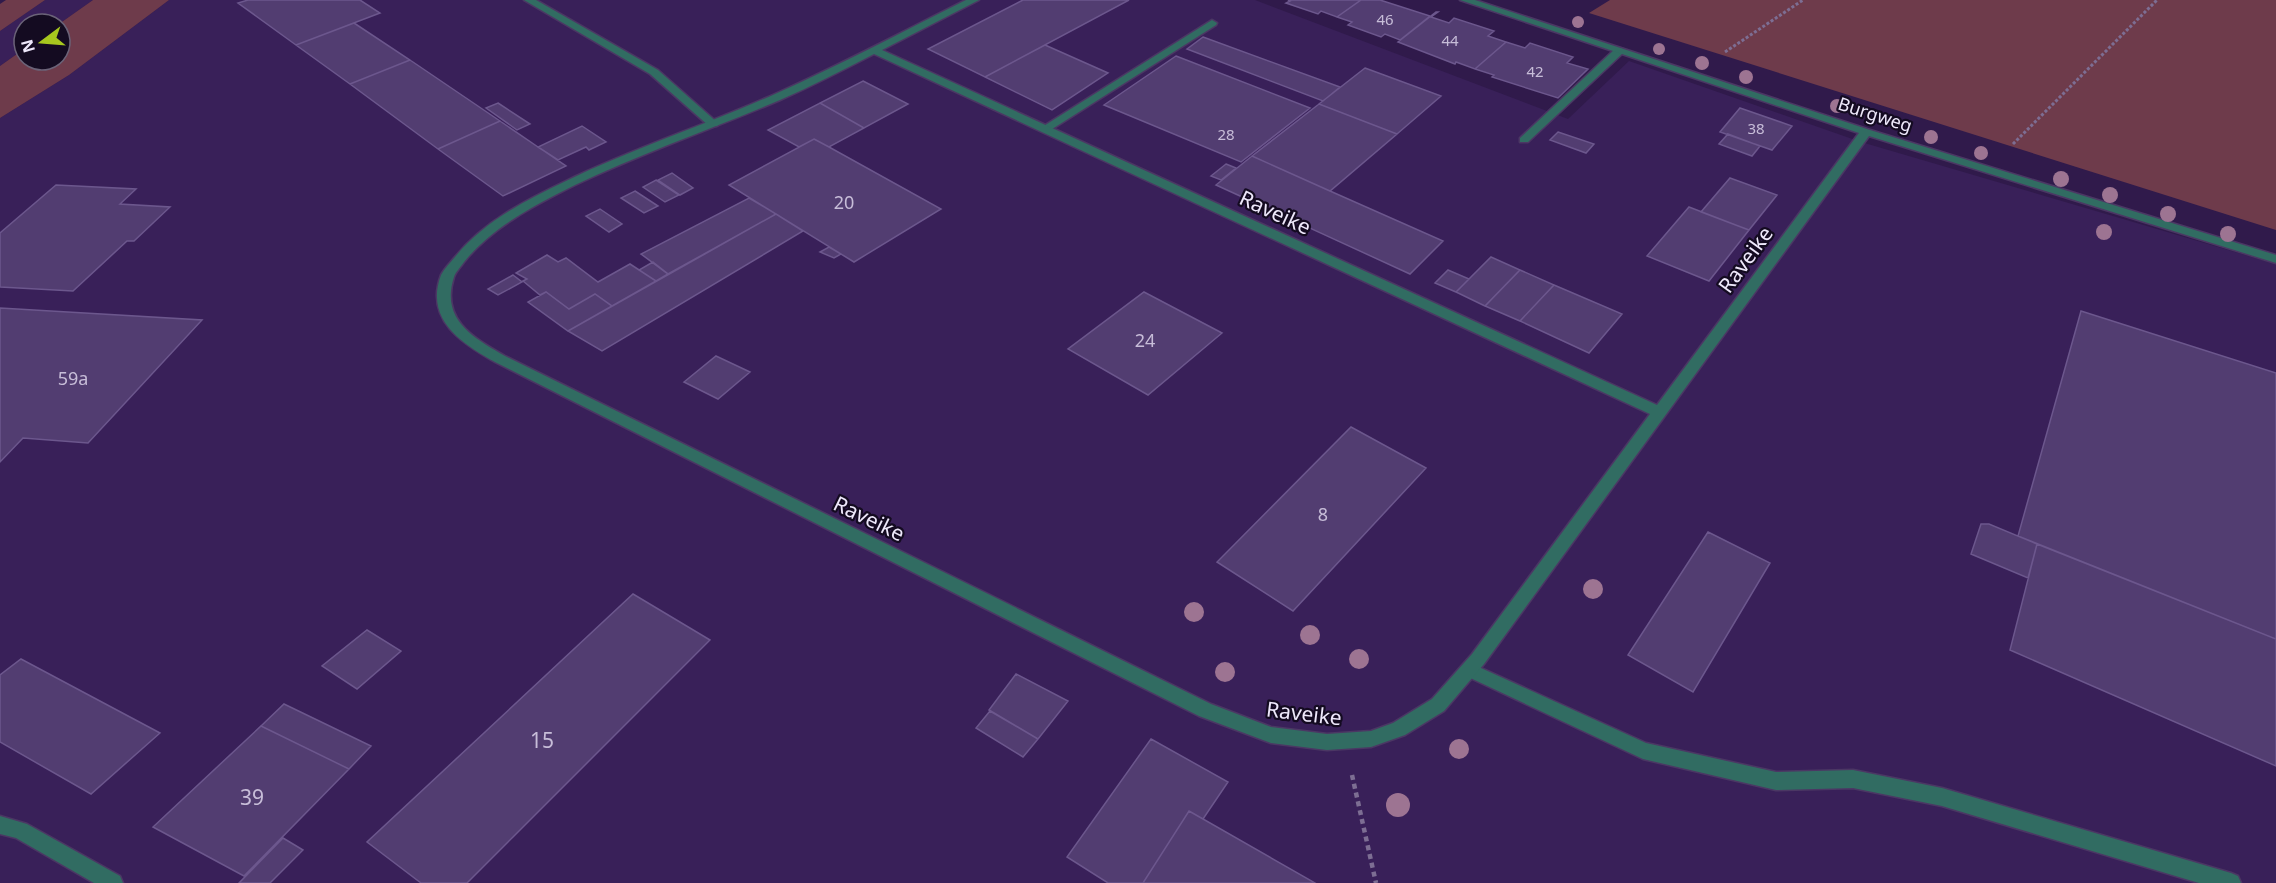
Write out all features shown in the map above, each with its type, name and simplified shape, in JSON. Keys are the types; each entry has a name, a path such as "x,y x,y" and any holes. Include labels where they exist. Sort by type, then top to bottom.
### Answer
{"street":[{"path":"529,0 654,72 712,124"},
{"name":"Raveike","path":"974,0 779,97 555,190 480,236 460,255 448,275 446,311 453,327 471,342 500,359 1205,710 1271,735 1327,742 1371,739 1399,729 1438,705 1470,670 1866,132"},
{"name":"Burgweg","path":"1465,0 1866,132 2276,259"},
{"path":"1045,129 1212,23"},
{"name":"Raveike","path":"873,50 1660,413"},
{"path":"1524,140 1619,51"},
{"path":"1470,670 1643,751 1776,781 1853,779 1942,797 2230,883"},
{"path":"0,825 29,835 113,883"}],"path":[{"path":"1692,75 1803,0"},
{"path":"1988,170 2157,0"},
{"path":"1344,741 1370,847 1376,883"}],"shaded area":[{"path":"6,0 45,0 28,12 12,12 12,23 0,31 0,4"},
{"path":"45,0 93,0 72,15 72,12 28,12"},
{"path":"93,0 169,0 69,75 0,118 0,66 12,58 12,72 72,72 72,15"},
{"path":"169,0 1255,0 1568,119 1629,61 1861,142 2276,264 2276,883 0,883 0,118 69,75"},
{"path":"1610,0 2276,0 2276,230 1589,13"},
{"path":"12,23 12,58 0,66 0,31"}],"building":[{"path":"248,0 360,0 380,13 296,45 238,3"},
{"path":"1023,0 1129,0 985,77 928,49"},
{"path":"1288,0 1361,0 1337,17 1321,11 1318,14 1286,3 1290,1"},
{"path":"1361,0 1380,0 1430,16 1400,40 1385,34 1381,37 1348,25 1352,22 1337,17"},
{"path":"1436,12 1438,12 1431,17 1449,23 1454,18 1494,31 1488,36 1506,42 1475,69 1456,62 1455,64 1398,42"},
{"path":"354,23 410,60 350,84 296,45"},
{"path":"1203,37 1340,87 1323,101 1187,49"},
{"path":"1506,42 1525,48 1530,43 1573,57 1567,63 1588,69 1558,98 1492,77 1494,75 1475,69"},
{"path":"1045,45 1108,73 1052,110 985,77"},
{"path":"1176,56 1310,108 1241,162 1104,105"},
{"path":"410,60 500,121 438,149 350,84"},
{"path":"1365,68 1441,96 1397,134 1319,104"},
{"path":"863,81 908,104 864,128 820,103"},
{"path":"498,103 530,124 517,130 486,108"},
{"path":"820,103 864,128 829,147 814,139 799,147 768,130"},
{"path":"1319,104 1397,134 1330,191 1252,156"},
{"path":"1740,108 1792,126 1772,150 1720,132"},
{"path":"500,121 566,166 503,196 438,149"},
{"path":"582,126 606,142 589,150 586,147 558,160 538,147"},
{"path":"1558,132 1594,144 1586,153 1550,140"},
{"path":"1728,134 1760,146 1752,156 1719,144"},
{"path":"814,139 941,209 854,262 729,185"},
{"path":"1252,156 1443,241 1410,274 1216,185"},
{"path":"1226,164 1236,168 1221,180 1211,176"},
{"path":"672,173 693,188 680,195 658,180"},
{"path":"1730,178 1777,195 1749,230 1701,212"},
{"path":"656,180 679,195 665,202 643,187"},
{"path":"56,185 136,189 120,204 170,207 134,241 127,241 73,291 0,287 0,233"},
{"path":"635,191 658,206 644,213 621,198"},
{"path":"749,198 776,214 668,274 641,254"},
{"path":"1689,207 1749,230 1709,281 1647,256"},
{"path":"600,209 622,224 609,232 586,216"},
{"path":"776,214 803,231 602,351 568,331"},
{"path":"829,247 841,254 834,258 820,252"},
{"path":"547,255 558,262 566,258 598,282 630,264 656,281 612,306 595,294 569,309 546,292 540,295 523,281 527,279 516,273"},
{"path":"1491,257 1520,270 1485,306 1456,292"},
{"path":"653,262 668,274 656,281 639,270"},
{"path":"1448,270 1469,279 1456,292 1435,283"},
{"path":"1520,270 1554,285 1520,321 1485,306"},
{"path":"513,275 522,282 498,295 488,289"},
{"path":"1554,285 1622,314 1589,353 1520,321"},
{"path":"546,292 569,309 595,294 612,306 568,331 528,302"},
{"path":"1144,292 1222,333 1148,395 1068,349"},
{"path":"0,308 202,320 88,443 23,438 0,462"},
{"path":"2081,311 2276,373 2276,639 2018,536"},
{"path":"716,356 750,372 718,399 684,382"},
{"path":"1351,427 1426,468 1293,611 1217,562"},
{"path":"1981,524 1989,524 2037,544 2028,578 1971,554"},
{"path":"1708,532 1770,563 1693,692 1628,655"},
{"path":"2037,544 2276,639 2276,766 2010,650"},
{"path":"633,594 710,640 467,883 421,883 367,842"},
{"path":"367,630 401,651 357,689 322,666"},
{"path":"21,659 160,733 91,794 0,742 0,675"},
{"path":"1016,674 1068,701 1038,739 989,710"},
{"path":"284,704 371,746 349,769 261,726"},
{"path":"990,711 1038,739 1023,757 976,728"},
{"path":"261,726 349,769 244,876 153,827"},
{"path":"1151,739 1228,782 1203,819 1189,811 1143,883 1108,883 1067,857"},
{"path":"1189,811 1315,883 1143,883"},
{"path":"283,838 303,850 270,883 239,883"}]}
